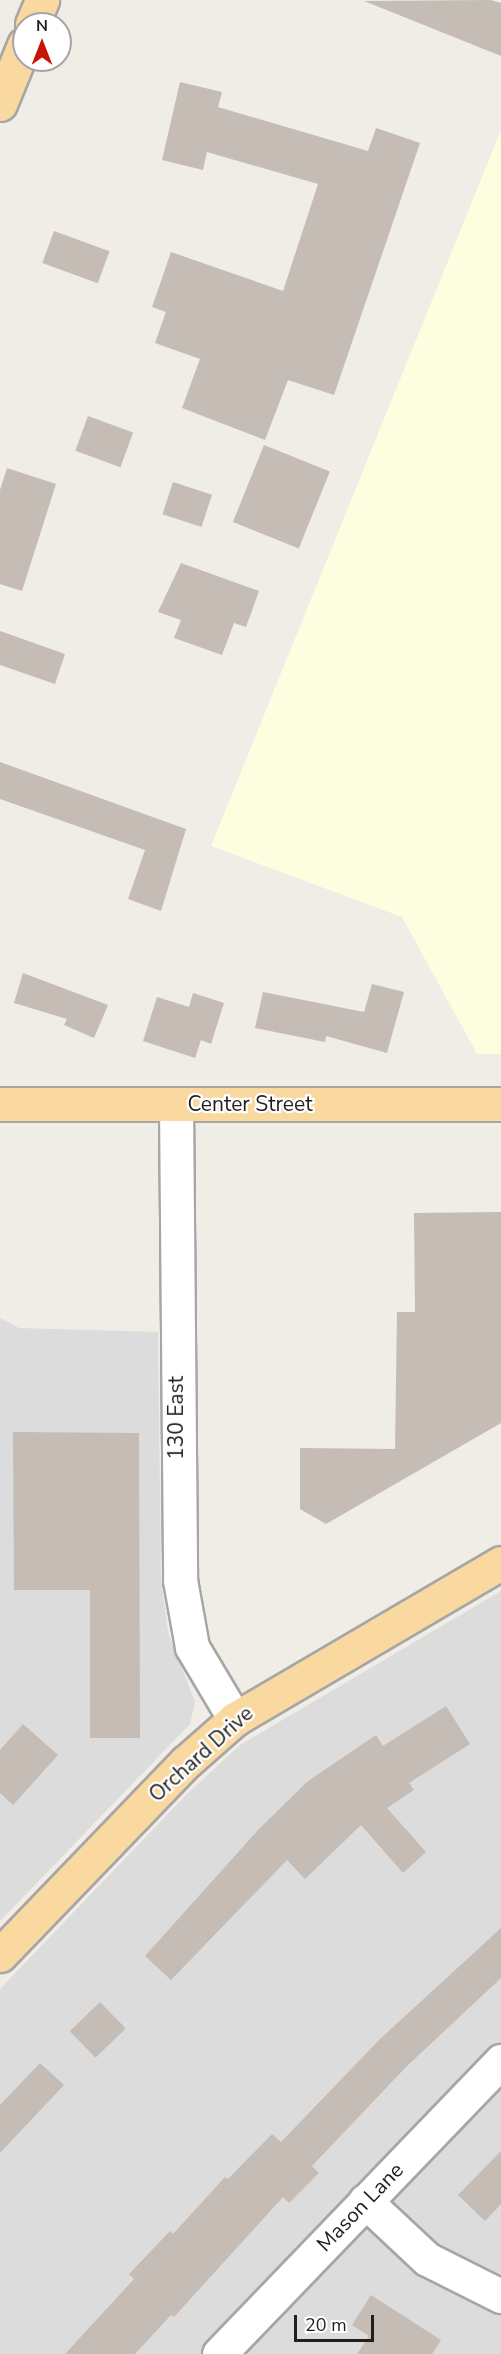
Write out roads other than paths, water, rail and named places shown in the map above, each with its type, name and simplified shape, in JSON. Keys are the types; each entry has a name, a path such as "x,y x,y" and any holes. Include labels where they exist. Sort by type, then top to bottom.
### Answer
{"main road":[{"path":"0,104 13,72"},
{"name":"Center Street","path":"0,1104 501,1104"},
{"name":"Orchard Drive","path":"0,1954 186,1762 236,1719 501,1563"}],"street":[{"name":"130 East","path":"176,1104 180,1580 192,1647 236,1719"},
{"name":"Mason Lane","path":"219,2354 501,2061"},
{"path":"365,2201 428,2259 501,2296"}]}
